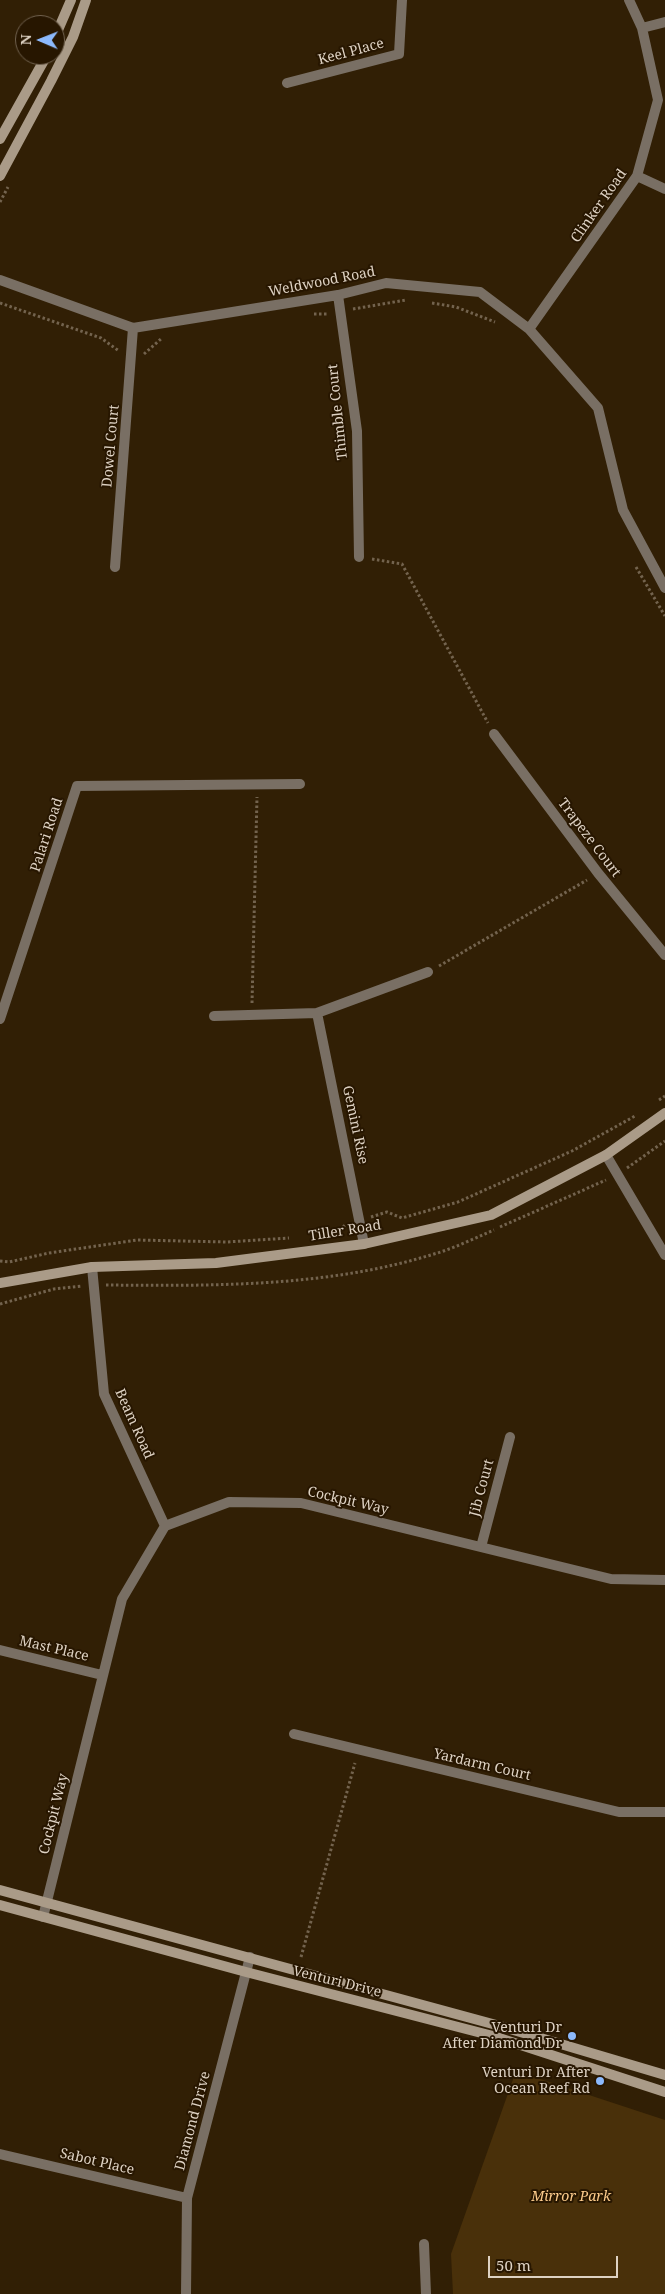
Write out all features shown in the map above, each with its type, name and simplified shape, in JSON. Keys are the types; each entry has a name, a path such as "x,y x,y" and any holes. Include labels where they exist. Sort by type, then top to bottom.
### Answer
{"main road":[{"path":"65,15 71,0"},
{"path":"0,176 52,81 73,37 86,0"},
{"path":"0,140 41,65"},
{"name":"Tiller Road","path":"0,1283 92,1267 216,1263 364,1244 491,1215 606,1155 665,1113"},
{"name":"Venturi Drive","path":"0,1890 517,2031 665,2075"},
{"name":"Venturi Drive","path":"0,1905 246,1972 493,2036 665,2092"}],"street":[{"name":"Keel Place","path":"287,83 400,54 402,0"},
{"name":"Clinker Road","path":"529,329 638,176 658,100 642,28 628,0"},
{"path":"642,28 665,22"},
{"path":"638,176 665,189"},
{"name":"Weldwood Road","path":"0,280 134,328 338,295 386,283 480,292 529,329 598,408 623,510 665,588"},
{"name":"Thimble Court","path":"338,295 357,431 359,557"},
{"name":"Dowel Court","path":"115,567 134,328"},
{"name":"Trapeze Court","path":"494,734 598,873 665,956"},
{"name":"Palari Road","path":"0,1019 77,786 300,784"},
{"path":"214,1016 318,1013 428,972"},
{"name":"Gemini Rise","path":"318,1013 364,1244"},
{"path":"606,1155 665,1255"},
{"name":"Beam Road","path":"92,1267 104,1394 165,1526"},
{"name":"Jib Court","path":"481,1546 510,1437"},
{"name":"Cockpit Way","path":"43,1917 122,1600 165,1526 229,1502 300,1503 611,1579 665,1580"},
{"name":"Mast Place","path":"0,1650 102,1675"},
{"name":"Yardarm Court","path":"294,1734 619,1812 665,1812"},
{"name":"Diamond Drive","path":"186,2294 187,2198 250,1958"},
{"name":"Sabot Place","path":"0,2154 187,2198"},
{"path":"424,2244 426,2294"}],"path":[{"path":"305,316 340,312 402,300 410,301"},
{"path":"426,302 456,307 498,323"},
{"path":"0,303 101,338 122,353 142,355 162,338 170,337"},
{"path":"359,557 402,564 494,734"},
{"path":"633,558 640,575 665,616"},
{"path":"252,1014 257,784"},
{"path":"428,972 598,873"},
{"path":"301,1957 359,1749"}],"green space":[{"name":"Mirror Park","path":"516,2071 665,2120 665,2294 453,2294 451,2254"}],"place":[{"name":"Venturi Dr After Diamond Dr","path":"572,2036"},
{"name":"Venturi Dr After Ocean Reef Rd","path":"600,2081"}]}
